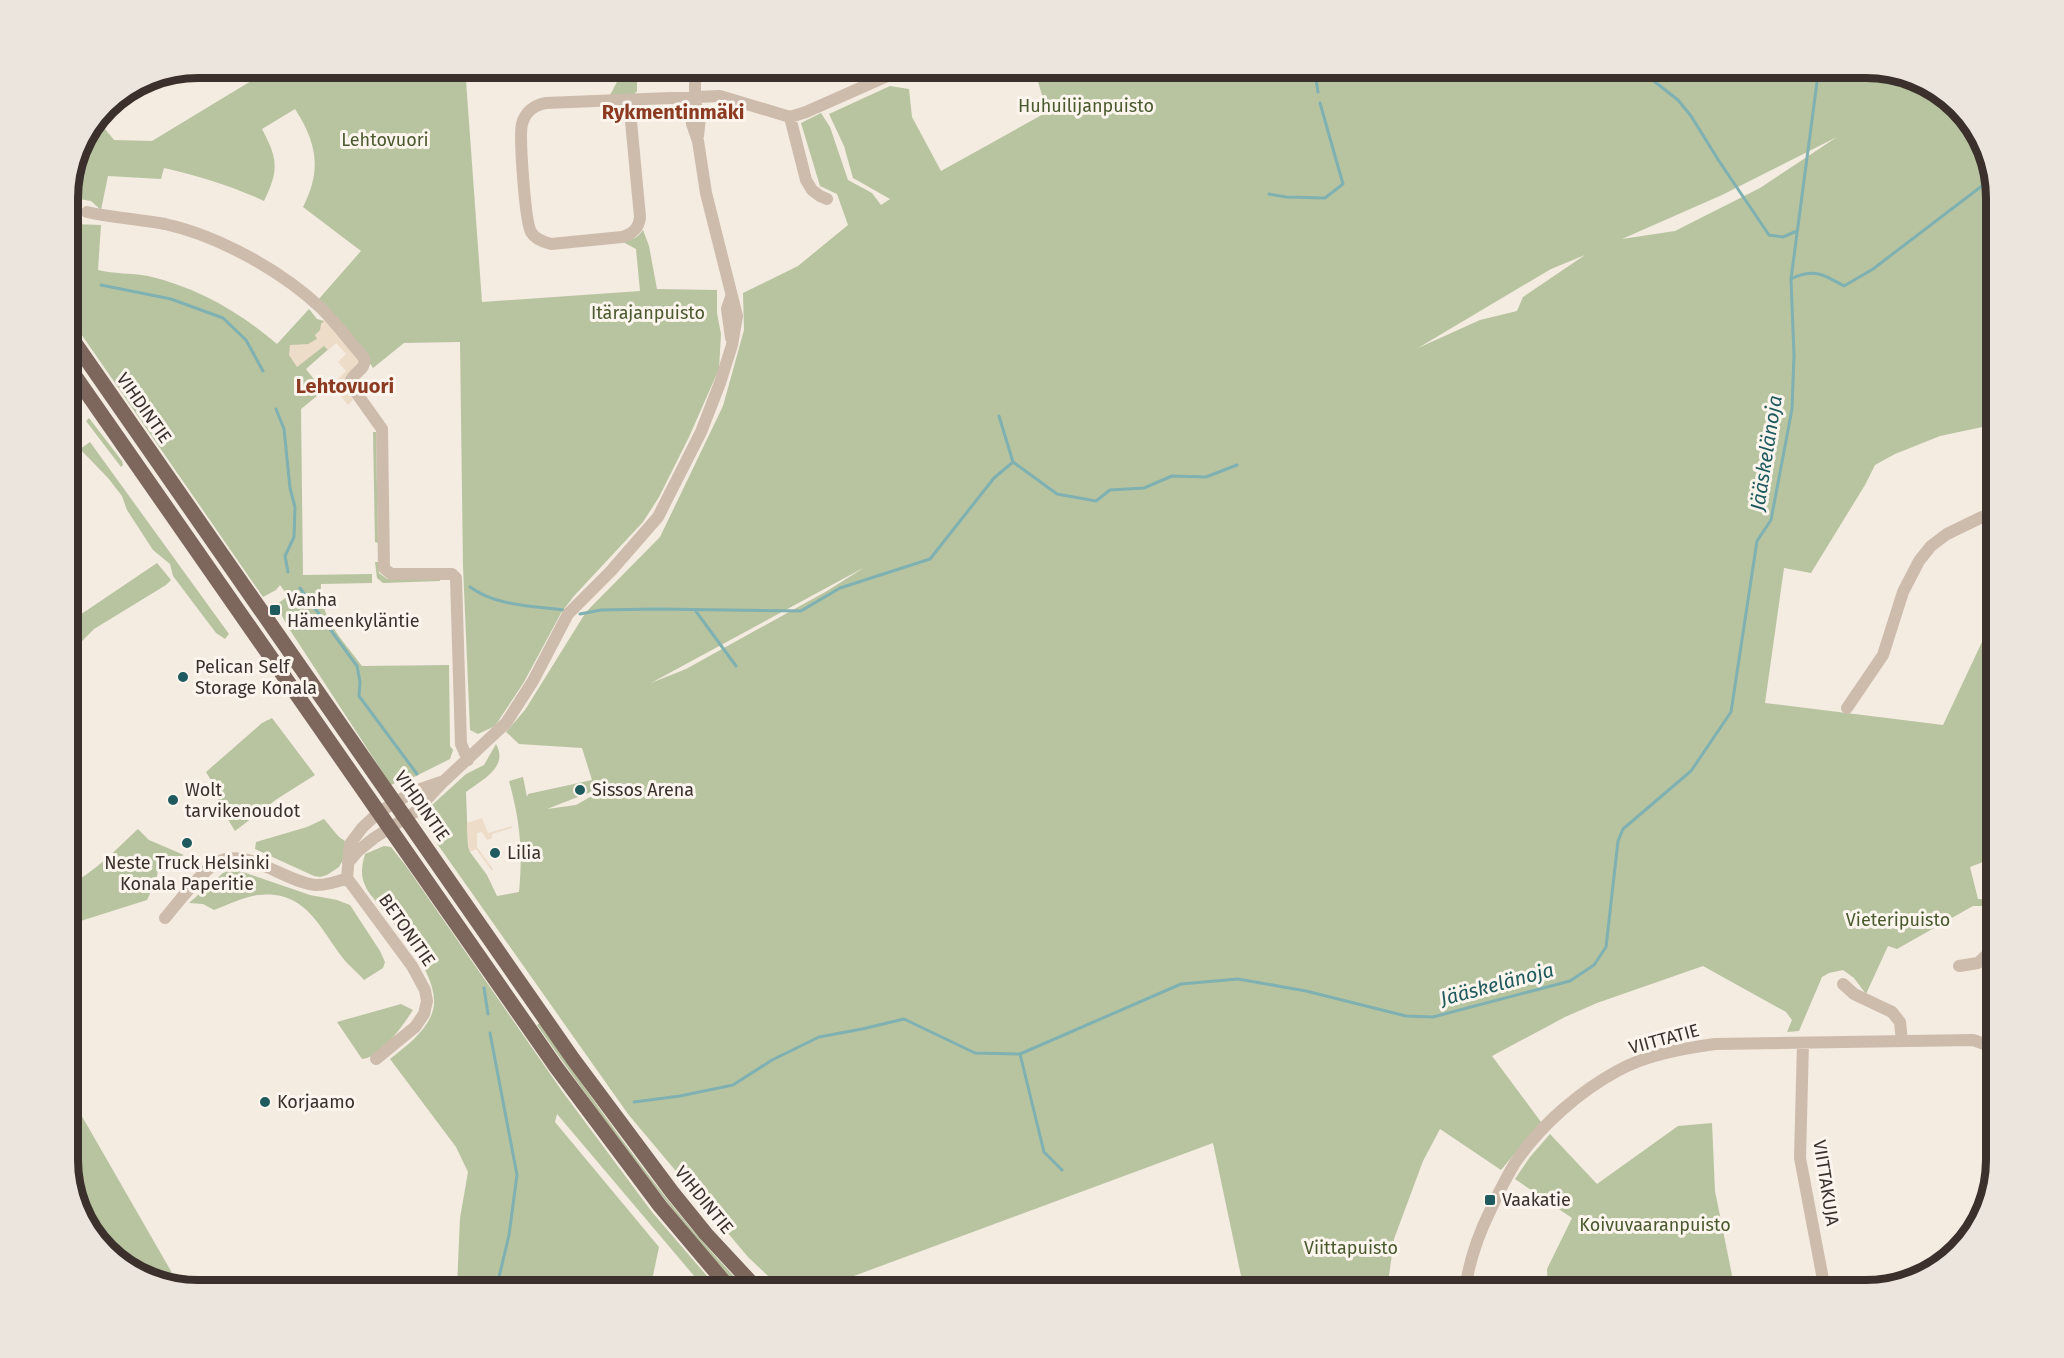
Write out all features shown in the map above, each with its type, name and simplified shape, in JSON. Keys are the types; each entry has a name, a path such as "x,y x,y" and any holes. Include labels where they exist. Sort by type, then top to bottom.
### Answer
{"main road":[{"name":"VIHDINTIE","path":"78,347 396,802 513,974 634,1143 706,1234 749,1280"},
{"path":"78,380 556,1067 620,1155 694,1249 722,1280"}],"street":[{"path":"348,863 374,838 407,819 506,723 533,681 568,614 610,572 658,517 701,432 732,345 737,309 731,297 728,275 706,193 698,141 700,117 695,100 695,78"},
{"path":"629,100 640,217 638,226 633,232 622,237 550,244 542,242 532,234 528,219 521,135 524,118 533,108 546,103 629,100 695,100 720,96 790,117 851,93 881,78"},
{"path":"790,117 806,180 812,190 827,199"},
{"path":"87,212 165,224 204,236 246,256 285,279 310,299 364,358 363,367 352,377 350,384 382,429 384,568 391,574 452,574 458,583 461,744 468,760"},
{"path":"1847,708 1883,655 1903,591 1918,561 1931,546 1947,534 1986,518"},
{"path":"165,918 213,865 228,859 254,863 313,885 332,884 347,878 350,844 362,828 380,812 415,791 444,781"},
{"name":"BETONITIE","path":"347,878 412,966 425,990 427,1001 424,1014 415,1027 376,1059"},
{"path":"1959,966 1978,963 1986,955"},
{"path":"1843,984 1854,994 1892,1012 1900,1023 1902,1041"},
{"name":"VIITTATIE","path":"1467,1280 1475,1245 1516,1162 1551,1120 1585,1092 1620,1069 1677,1050 1715,1044 1973,1040 1986,1045"},
{"name":"VIITTAKUJA","path":"1803,1043 1800,1158 1823,1280"}],"green space":[{"name":"Itärajanpuisto","path":"256,78 466,78 482,302 640,291 636,249 621,241 634,238 643,230 649,246 657,289 717,290 717,313 721,334 719,369 659,497 643,522 561,613 524,682 495,726 478,734 470,730 463,566 460,342 404,343 373,368 358,345 318,300 361,251 303,207 309,194 315,169 308,133 295,109 262,129 275,165 272,181 264,201 215,182 164,168 161,179 108,176 101,210 91,201 78,199 80,175 87,152 102,126 114,140 152,141"},
{"path":"618,78 637,78 637,91 633,96 609,97"},
{"path":"1037,78 1866,78 1904,84 1933,98 1951,113 1970,138 1982,167 1985,183 1986,426 1940,436 1895,454 1875,465 1811,573 1784,568 1765,703 1943,725 1986,633 1986,861 1970,867 1978,899 1986,899 1986,906 1973,906 1897,949 1888,946 1866,994 1854,978 1843,970 1822,977 1799,1031 1787,1032 1792,1020 1786,1012 1703,966 1597,1003 1565,1017 1492,1056 1541,1122 1501,1170 1440,1129 1423,1161 1394,1239 1388,1280 1242,1280 1213,1143 843,1280 772,1280 748,1257 628,1114 438,845 426,821 432,805 466,774 484,765 496,744 499,760 496,766 486,778 466,792 468,846 487,875 497,896 519,892 520,836 509,781 523,777 527,797 528,794 592,780 582,748 519,744 506,732 525,710 586,612 660,537 723,406 744,330 743,293 798,266 848,225 837,194 820,186 801,123 821,113 830,127 848,180 872,193 881,205 890,199 853,178 844,146 829,114 890,86 909,89 912,117 941,171 1047,112","holes":["1837,137 1760,188 1675,231 1622,239 1722,195","1585,255 1523,297 1517,311 1480,320 1418,348 1551,269","865,567 827,591 686,669 651,683","615,783 576,805 547,809"]},
{"path":"78,224 101,225 98,270 148,276 200,294 233,311 277,344 309,309 317,319 324,321 340,339 306,369 323,391 301,409 303,575 372,574 372,583 321,584 321,596 328,618 362,666 449,665 450,746 453,750 450,759 410,779 408,783 399,781 391,785 276,605 288,596 280,585 263,597 78,329"},
{"path":"89,418 122,461 121,467 86,421"},
{"path":"373,432 376,432 378,543 375,542"},
{"path":"90,442 229,634 225,639 216,633 173,576 170,564 153,550 127,510 122,496 80,449"},
{"path":"375,562 378,562 379,573 387,579 440,579 440,581 383,583 377,578"},
{"path":"157,563 171,580 94,629 78,645 78,616"},
{"path":"272,718 315,775 277,799 235,831 218,803 218,792 206,772 262,723"},
{"path":"324,819 345,841 343,860 339,867 327,875 314,876 255,849 256,842 307,827"},
{"path":"138,829 149,840 184,855 159,865 156,881 147,900 78,922 78,879 96,868"},
{"path":"384,846 391,847 562,1091 652,1212 710,1280 698,1280 557,1114 555,1122 659,1247 652,1280 457,1280 460,1218 468,1172 456,1147 390,1059 414,1039 431,1016 434,1002 432,987 418,957 366,888 362,877 365,854"},
{"path":"234,869 310,895 350,905 380,951 385,962 383,968 364,980 338,952 312,916 290,899 275,895 258,895 214,910 203,904 189,903 223,873"},
{"path":"401,1004 413,1010 384,1047 377,1053 362,1059 337,1022"},
{"path":"540,1023 638,1161 690,1227 738,1280 732,1280 656,1189 537,1025"},
{"path":"78,1109 175,1277 160,1274 131,1260 113,1245 94,1220 80,1183"},
{"name":"Koivuvaaranpuisto","path":"1712,1123 1715,1191 1733,1280 1548,1280 1547,1269 1572,1218 1515,1179 1530,1157 1550,1134 1597,1184 1678,1126"}],"shaded area":[{"path":"325,320 359,361 344,384 353,400 348,405 332,385 346,371 338,362 346,354 336,343 328,350 324,346 297,367 289,355 290,345 308,344 317,339 315,335"},
{"path":"482,818 488,833 512,826 512,828 492,834 492,838 487,840 482,832 477,833 477,847 493,869 492,871 476,849 470,852 468,846 467,823"}],"waterway":[{"path":"1316,78 1318,92"},
{"path":"1650,78 1678,100 1691,116 1769,235 1783,237 1797,231"},
{"name":"Jääskelänoja","path":"634,1102 680,1096 733,1085 772,1060 819,1037 904,1019 975,1053 1020,1054 1181,984 1238,979 1306,991 1406,1016 1433,1017 1570,981 1594,965 1606,947 1618,841 1623,829 1691,771 1731,712 1757,541 1771,520 1792,409 1794,355 1791,279 1818,78"},
{"path":"1269,194 1325,198 1343,184 1320,103"},
{"path":"1793,278 1813,273 1844,286 1873,269 1985,184"},
{"path":"101,285 171,299 223,318 246,340 263,371"},
{"path":"276,409 284,429 290,488 295,507 294,537 285,556 288,572"},
{"path":"999,416 1013,462"},
{"path":"580,614 601,610 656,609 801,611 840,588 930,559 994,478 1013,462 1057,494 1096,501 1110,490 1144,488 1172,476 1206,477 1237,465"},
{"path":"470,587 503,602 563,610"},
{"path":"300,588 357,666 360,682 359,696 417,774"},
{"path":"695,610 736,666"},
{"path":"484,988 488,1014"},
{"path":"490,1033 517,1175 509,1235 498,1280"},
{"path":"1020,1054 1044,1152 1062,1170"}],"place":[{"name":"Vanha Hämeenkyläntie","path":"275,610"},
{"name":"Pelican Self Storage Konala","path":"183,677"},
{"name":"Sissos Arena","path":"580,790"},
{"name":"Wolt tarvikenoudot","path":"173,800"},
{"name":"Neste Truck Helsinki Konala Paperitie","path":"187,843"},
{"name":"Lilia","path":"495,853"},
{"name":"Korjaamo","path":"265,1102"},
{"name":"Vaakatie","path":"1490,1200"}],"district":[{"name":"Rykmentinmäki","path":"673,112"},
{"name":"Lehtovuori","path":"345,386"}],"park label":[{"name":"Huhuilijanpuisto","path":"1086,106"},
{"name":"Vieteripuisto","path":"1898,920"},
{"name":"Viittapuisto","path":"1351,1248"}]}
